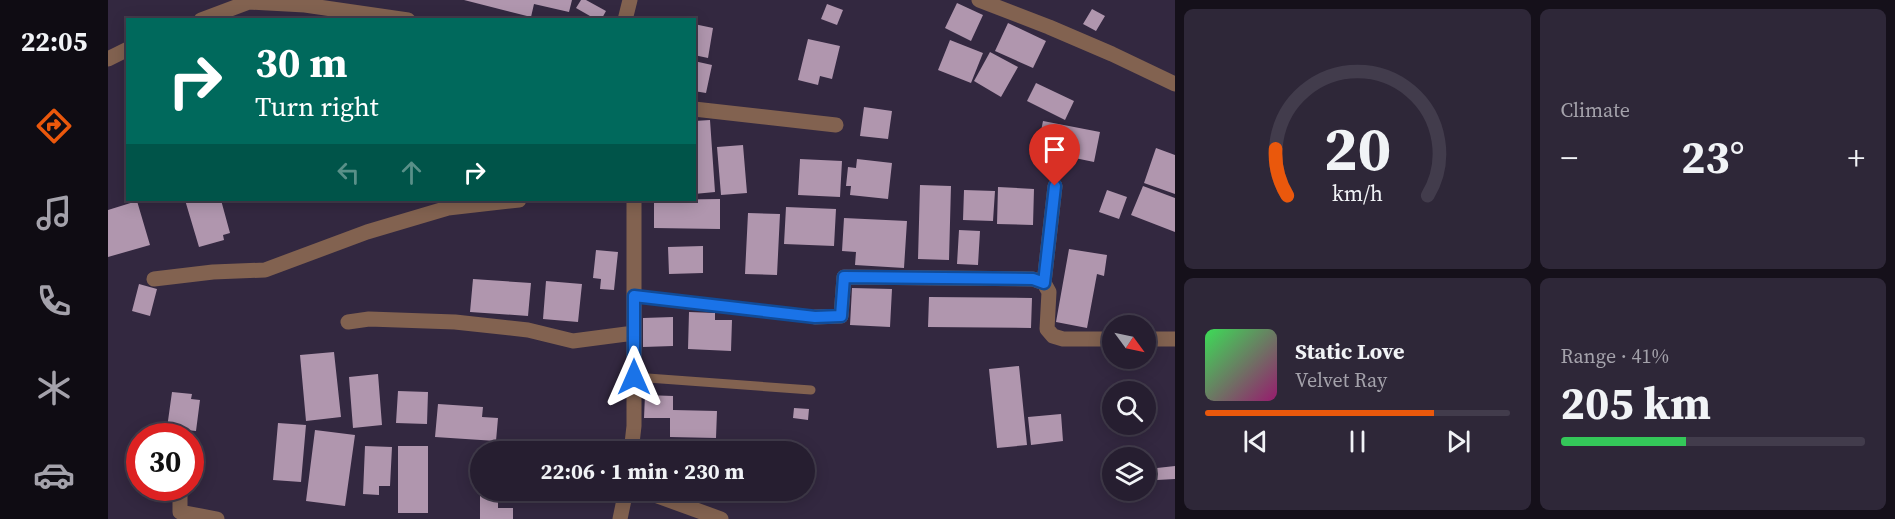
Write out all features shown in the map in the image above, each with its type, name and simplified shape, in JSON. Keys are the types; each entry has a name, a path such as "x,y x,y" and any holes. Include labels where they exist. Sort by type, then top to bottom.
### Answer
{"street":[{"path":"625,18 630,0"},
{"path":"979,0 1059,31 1175,84"},
{"path":"206,18 249,2 305,5 394,18"},
{"path":"108,59 126,50"},
{"path":"696,109 836,125"},
{"path":"1055,186 1044,283 1049,292 1047,329 1053,336 1062,339 1102,339"},
{"path":"154,279 213,272 265,270 367,232 448,208 510,201"},
{"path":"632,441 633,201"},
{"path":"815,317 841,316 844,277 1033,279 1044,283"},
{"path":"348,322 369,319 455,322 528,330 573,340 634,333"},
{"path":"1156,339 1175,339"},
{"path":"180,501 180,512 217,519"},
{"path":"620,519 624,501"},
{"path":"671,501 721,519"}],"lane":[{"path":"634,296 815,317"},
{"path":"634,377 811,390"}],"building":[{"path":"464,0 572,0 569,12 534,4 531,17"},
{"path":"581,0 586,0 606,11 602,18 594,18 576,8"},
{"path":"957,3 983,15 971,41 945,28"},
{"path":"827,4 843,10 837,25 821,19"},
{"path":"1092,9 1105,16 1096,31 1083,24"},
{"path":"1008,23 1046,41 1033,68 995,51"},
{"path":"696,24 713,28 708,58 696,55"},
{"path":"808,39 840,46 832,79 820,76 818,85 798,80"},
{"path":"950,40 983,53 971,83 938,70"},
{"path":"990,52 1018,67 1001,97 974,81"},
{"path":"696,61 712,65 706,93 696,91"},
{"path":"1036,83 1074,101 1065,120 1027,101"},
{"path":"864,107 892,111 888,139 860,136"},
{"path":"710,120 715,192 696,194 696,121"},
{"path":"1043,121 1100,132 1094,162 1070,157 1069,162 1048,159 1049,153 1037,151"},
{"path":"743,145 747,193 721,195 717,147"},
{"path":"1156,148 1175,155 1175,194 1144,183"},
{"path":"800,159 842,161 840,197 798,195"},
{"path":"857,159 892,163 888,199 850,195 851,186 846,186 848,167 856,168"},
{"path":"920,185 951,186 949,260 918,259"},
{"path":"1143,186 1175,198 1175,232 1131,215"},
{"path":"998,187 1034,189 1033,225 997,224"},
{"path":"964,190 995,191 993,221 963,220"},
{"path":"1107,190 1127,197 1119,219 1099,212"},
{"path":"720,199 720,229 654,228 654,201"},
{"path":"137,201 150,245 108,257 108,210"},
{"path":"185,201 221,201 230,233 223,235 224,240 199,247"},
{"path":"786,207 836,209 834,246 784,244"},
{"path":"748,213 780,214 777,275 745,274"},
{"path":"844,218 907,221 904,268 855,265 856,252 842,251"},
{"path":"959,230 980,231 978,265 957,264"},
{"path":"703,246 703,273 669,274 668,247"},
{"path":"1069,249 1107,255 1104,276 1097,274 1087,328 1056,322"},
{"path":"596,250 618,252 614,290 600,289 601,279 593,278"},
{"path":"473,279 531,283 528,316 470,312"},
{"path":"546,281 582,284 578,322 543,319"},
{"path":"139,284 157,289 150,316 132,311"},
{"path":"852,288 892,289 890,327 850,325"},
{"path":"929,297 1032,298 1031,328 928,327"},
{"path":"689,312 715,313 715,320 732,320 731,351 688,349"},
{"path":"673,317 673,346 643,347 643,318"},
{"path":"334,352 341,417 306,421 300,355"},
{"path":"1019,366 1027,445 997,448 989,369"},
{"path":"378,374 382,425 353,428 349,377"},
{"path":"398,391 428,392 427,424 396,423"},
{"path":"172,392 192,394 191,399 200,400 197,423 168,423"},
{"path":"645,395 673,396 673,410 717,411 716,438 670,437 670,418 644,418"},
{"path":"438,404 483,407 482,417 498,418 496,441 435,437"},
{"path":"794,408 809,409 808,420 793,418"},
{"path":"1061,414 1063,441 1031,445 1028,417"},
{"path":"278,423 306,425 301,482 273,480"},
{"path":"315,430 355,435 345,506 306,501"},
{"path":"365,446 392,447 390,486 379,486 379,495 363,494"},
{"path":"398,446 428,446 428,513 398,513"},
{"path":"1175,466 1175,479 1157,480 1157,468"},
{"path":"480,501 498,501 498,508 513,508 513,519 480,519"}],"route":[{"path":"634,377 634,296 815,317 841,316 844,277 1033,279 1044,283 1055,186"}]}
